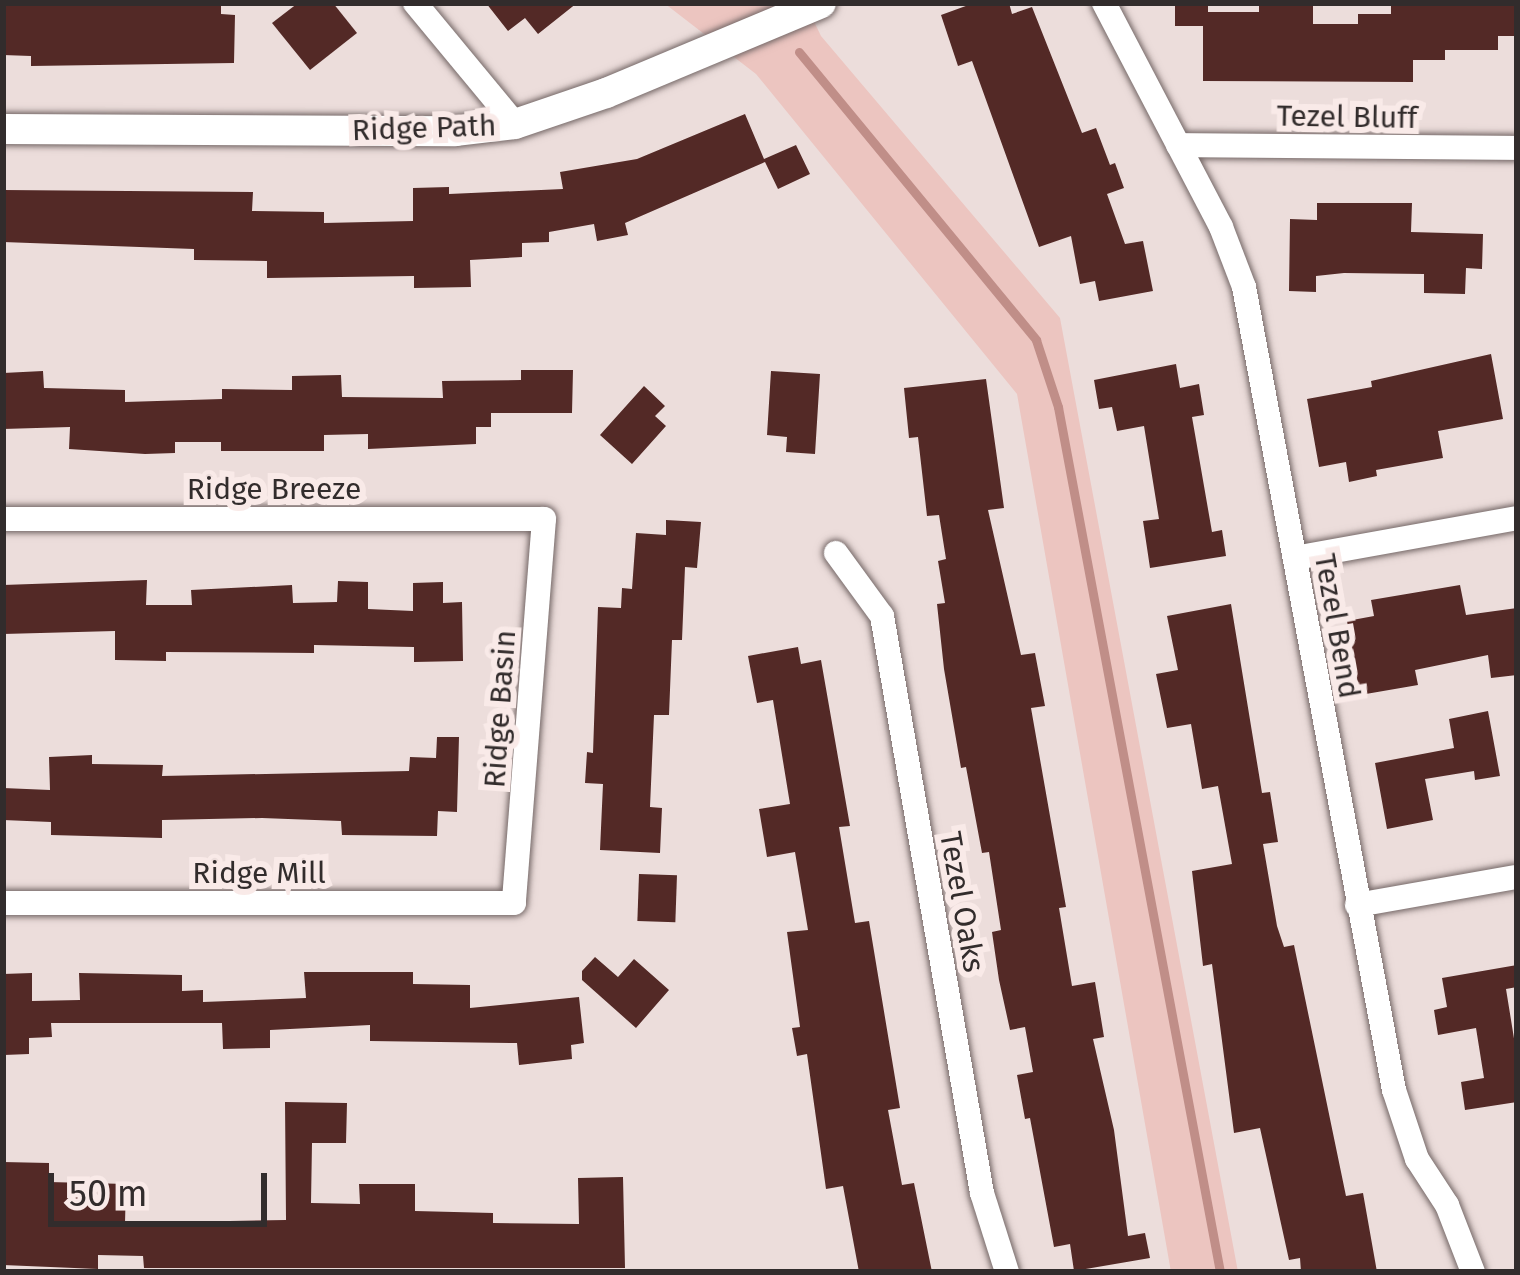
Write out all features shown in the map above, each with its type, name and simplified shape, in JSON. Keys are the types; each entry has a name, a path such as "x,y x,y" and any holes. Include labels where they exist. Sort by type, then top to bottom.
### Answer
{"street":[{"path":"415,3 515,124"},
{"name":"Ridge Path","path":"3,129 455,131 515,124 606,93 821,3"},
{"name":"Tezel Bend","path":"1104,3 1244,287 1357,905 1403,1125 1447,1205 1473,1272"},
{"name":"Tezel Bluff","path":"1178,145 1515,148"},
{"path":"1294,558 1517,518"},
{"name":"Ridge Breeze","path":"3,519 544,519"},
{"name":"Ridge Basin","path":"514,904 544,519"},
{"name":"Tezel Oaks","path":"836,554 882,616 982,1193 1007,1272"},
{"path":"1357,905 1515,877"},
{"name":"Ridge Mill","path":"3,904 514,904"}],"shaded area":[{"path":"664,3 805,3 821,36 1060,318 1238,1272 1171,1272 1017,394 756,74"}],"building":[{"path":"3,3 221,3 221,14 235,15 234,63 31,66 31,56 3,55"},
{"path":"298,3 333,3 357,33 310,70 272,23"},
{"path":"486,3 577,3 538,34 525,18 508,31"},
{"path":"974,3 1009,3 1012,14 1032,7 1082,133 1096,128 1110,165 1115,163 1124,188 1107,194 1125,244 1143,241 1153,291 1099,301 1095,281 1080,284 1071,236 1039,247 972,61 958,66 941,15"},
{"path":"1175,3 1208,3 1208,12 1259,12 1259,3 1313,3 1313,24 1358,24 1358,14 1391,14 1391,3 1517,3 1517,36 1498,36 1498,50 1445,50 1445,60 1413,60 1413,82 1203,81 1203,26 1175,26"},
{"path":"745,114 764,159 796,145 810,174 778,189 765,162 625,223 628,235 597,241 594,224 549,232 549,242 522,243 522,257 470,260 471,287 414,288 414,276 267,278 267,261 194,260 194,249 3,242 3,190 253,192 252,211 324,212 324,223 413,221 413,188 449,187 449,194 563,189 560,172 637,159"},
{"path":"1317,203 1412,203 1411,232 1483,234 1482,269 1466,268 1465,294 1424,293 1424,274 1316,276 1316,292 1289,291 1290,219 1317,220"},
{"path":"1491,354 1503,419 1438,431 1443,458 1376,470 1377,476 1349,482 1346,462 1319,467 1307,399 1372,387 1371,381"},
{"path":"1176,364 1180,388 1199,384 1204,415 1192,417 1212,532 1222,530 1226,556 1150,568 1143,521 1159,519 1144,426 1117,431 1112,407 1099,409 1094,380"},
{"path":"521,370 573,370 572,413 491,413 491,427 476,427 476,444 368,449 368,434 324,435 324,451 221,451 221,442 175,442 175,453 145,454 69,449 70,427 3,429 3,373 43,371 44,388 125,390 125,402 222,399 222,389 292,390 292,376 341,375 342,397 443,398 442,381 521,380"},
{"path":"771,371 820,374 815,454 786,452 787,437 767,435"},
{"path":"986,379 1004,508 988,510 1021,655 1035,653 1045,706 1031,708 1066,907 1059,908 1072,986 1095,982 1104,1037 1093,1039 1114,1130 1128,1236 1145,1233 1150,1258 1074,1271 1070,1244 1054,1247 1030,1118 1025,1119 1017,1075 1033,1072 1025,1027 1010,1030 999,980 992,932 1001,930 989,852 982,853 966,767 961,768 944,669 937,604 945,603 938,561 946,559 939,515 927,516 918,437 909,438 904,388"},
{"path":"644,386 665,406 655,416 666,426 632,464 600,435"},
{"path":"666,520 701,522 697,568 685,567 682,640 672,640 669,715 654,715 650,807 662,808 660,853 600,850 603,784 585,783 587,752 593,753 598,607 621,608 622,588 632,589 636,533 666,535"},
{"path":"147,580 146,605 192,605 191,590 292,585 293,603 337,602 338,581 368,582 368,609 413,611 413,583 443,582 443,603 462,602 463,661 414,662 414,647 314,645 314,653 166,652 166,661 115,660 115,631 3,634 3,585"},
{"path":"1460,585 1466,615 1517,608 1517,675 1491,678 1488,655 1415,670 1418,685 1360,695 1347,621 1374,616 1371,600"},
{"path":"1231,604 1262,793 1270,792 1278,842 1263,844 1277,926 1284,947 1294,945 1346,1196 1363,1193 1377,1272 1301,1272 1300,1258 1289,1260 1260,1128 1234,1133 1212,964 1203,966 1192,871 1232,864 1218,786 1202,789 1191,724 1167,728 1156,674 1178,670 1167,616"},
{"path":"798,647 801,664 821,660 850,826 839,827 855,923 869,921 900,1108 888,1110 902,1185 914,1183 932,1272 859,1272 843,1186 826,1189 807,1054 797,1056 792,1028 800,1027 787,932 808,930 795,852 767,857 759,809 790,804 773,700 757,703 748,656"},
{"path":"1488,711 1500,776 1475,780 1474,771 1425,779 1433,820 1387,829 1375,763 1454,748 1449,719"},
{"path":"437,737 459,737 457,812 438,811 437,836 342,835 341,821 262,818 162,820 162,838 51,835 51,822 3,820 3,788 50,790 49,757 92,755 92,764 163,765 162,776 409,771 410,757 436,758"},
{"path":"639,874 677,875 675,922 637,921"},
{"path":"595,957 618,977 634,959 669,990 636,1028 582,980 582,971"},
{"path":"1517,965 1517,987 1506,989 1517,1057 1517,1102 1465,1110 1461,1082 1484,1078 1476,1028 1438,1035 1434,1010 1447,1007 1442,978"},
{"path":"304,972 413,972 413,984 470,985 470,1008 579,997 584,1043 571,1045 572,1059 519,1065 517,1043 370,1041 370,1025 270,1030 270,1048 223,1049 222,1023 51,1023 52,1037 29,1038 29,1054 4,1055 3,974 32,973 32,1001 80,1000 79,973 182,975 182,991 203,990 203,1002 306,998"},
{"path":"285,1102 347,1103 346,1143 312,1143 311,1203 360,1204 359,1184 415,1184 415,1211 493,1213 493,1223 579,1224 578,1178 623,1177 625,1268 144,1268 143,1256 98,1255 98,1269 3,1265 3,1162 49,1163 49,1182 126,1184 125,1223 286,1220"}],"waterway":[{"path":"799,52 1036,340 1058,407 1220,1272"}]}
